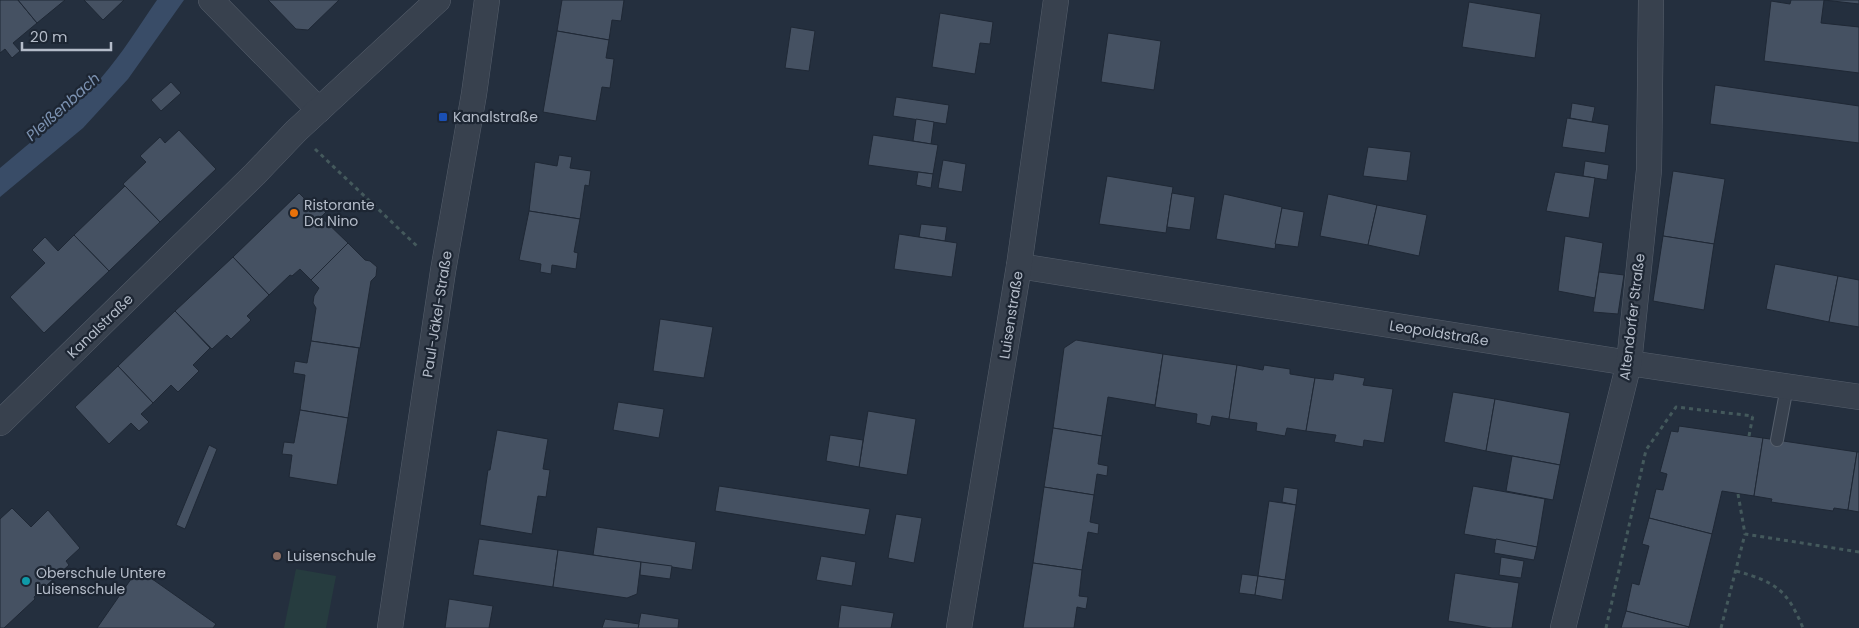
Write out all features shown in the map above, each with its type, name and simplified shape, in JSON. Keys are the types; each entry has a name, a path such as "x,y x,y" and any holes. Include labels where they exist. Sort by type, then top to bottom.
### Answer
{"street":[{"path":"212,0 320,110"},
{"name":"Kanalstraße","path":"0,423 255,174 296,131 438,0"},
{"name":"Paul-Jäkel-Straße","path":"390,628 443,271 474,94 487,0"},
{"name":"Luisenstraße","path":"959,628 1019,266 1056,0"},
{"name":"Altendorfer Straße","path":"1563,628 1629,363 1649,170 1651,0"},
{"name":"Leopoldstraße","path":"1019,266 1629,363 1859,397"}],"lane":[{"path":"1777,440 1787,387"}],"path":[{"path":"296,131 443,271"},
{"path":"1606,628 1646,450 1676,407 1753,416"},
{"path":"1721,628 1745,534 1738,494"},
{"path":"1745,534 1859,552"},
{"path":"1736,571 1764,579 1782,591 1795,608 1803,628"}],"green space":[{"path":"296,569 336,576 326,628 284,628"}],"water":[{"path":"157,0 184,0 128,79 83,128 0,197 0,168 65,113 101,78 123,50"}],"building":[{"path":"0,0 18,0 37,23 13,43 20,51 12,58 5,49 0,53"},
{"path":"18,0 65,0 37,23"},
{"path":"84,0 124,0 103,20"},
{"path":"268,0 339,0 308,30 296,29"},
{"path":"562,0 624,0 621,21 612,20 609,40 557,31"},
{"path":"1791,0 1824,0 1821,23 1859,27 1859,73 1764,61 1771,1 1790,4"},
{"path":"1824,0 1859,0 1859,4"},
{"path":"1469,2 1541,14 1535,58 1462,47"},
{"path":"940,13 993,22 990,44 980,43 975,74 932,67"},
{"path":"791,27 815,31 809,71 785,68"},
{"path":"557,31 609,40 606,58 614,59 610,88 602,87 596,121 543,112"},
{"path":"1108,33 1161,41 1154,90 1101,82"},
{"path":"171,82 181,93 161,111 151,100"},
{"path":"1715,85 1859,106 1859,143 1710,124"},
{"path":"896,97 949,105 946,124 893,116"},
{"path":"1572,103 1595,107 1592,122 1570,118"},
{"path":"1567,118 1609,125 1605,153 1562,147"},
{"path":"916,119 934,122 931,144 913,141"},
{"path":"179,130 216,169 160,222 123,184 146,162 140,156 160,137 165,143"},
{"path":"873,135 938,145 933,174 868,165"},
{"path":"1368,147 1411,152 1407,181 1363,176"},
{"path":"559,155 572,157 570,168 591,171 589,186 585,185 580,219 529,211 535,162 557,166"},
{"path":"943,160 966,164 962,192 938,188"},
{"path":"1585,161 1609,165 1607,180 1583,176"},
{"path":"1673,171 1725,179 1714,244 1663,236"},
{"path":"918,172 933,174 931,188 916,185"},
{"path":"1555,172 1595,178 1589,218 1546,211"},
{"path":"1107,176 1173,187 1166,233 1099,224"},
{"path":"125,186 160,222 109,271 74,235"},
{"path":"299,193 310,204 315,200 327,211 321,217 348,243 311,280 300,269 292,276 290,275 269,295 233,257"},
{"path":"1172,193 1195,197 1190,230 1167,227"},
{"path":"1224,194 1282,207 1275,249 1216,239"},
{"path":"1328,194 1377,205 1368,245 1320,236"},
{"path":"1377,205 1427,215 1419,256 1368,245"},
{"path":"1282,208 1304,212 1298,247 1275,244"},
{"path":"529,211 580,219 574,252 578,253 576,269 552,265 551,274 540,272 541,264 519,260"},
{"path":"921,224 947,227 945,241 919,237"},
{"path":"899,234 957,243 952,277 894,269"},
{"path":"74,235 109,271 44,333 10,297 45,263 32,250 45,237 58,251"},
{"path":"1565,236 1603,243 1595,298 1558,291"},
{"path":"1663,236 1714,244 1704,310 1653,301"},
{"path":"348,243 365,260 370,261 377,267 376,276 371,281 360,348 311,341 316,308 313,303 314,296 319,288 311,280"},
{"path":"233,257 269,295 247,316 251,320 231,339 227,335 212,349 175,311"},
{"path":"1775,264 1838,276 1829,322 1766,309"},
{"path":"1599,272 1624,275 1618,314 1593,312"},
{"path":"1838,276 1859,280 1859,327 1829,322"},
{"path":"175,311 210,348 193,365 199,371 178,392 171,385 153,403 118,366"},
{"path":"660,319 713,327 704,378 653,371"},
{"path":"1076,340 1163,354 1155,405 1108,397 1102,436 1053,428 1064,348"},
{"path":"311,341 359,348 348,418 300,410 305,375 293,373 295,361 307,363"},
{"path":"1163,354 1237,365 1229,419 1212,416 1210,426 1196,423 1197,414 1155,407"},
{"path":"1237,365 1263,370 1264,365 1290,369 1290,374 1315,378 1306,431 1287,428 1285,436 1256,431 1257,423 1229,419"},
{"path":"118,366 153,403 141,414 149,422 139,431 131,423 109,444 75,407"},
{"path":"1334,373 1365,378 1363,385 1393,389 1384,443 1364,440 1363,447 1334,442 1336,435 1306,431 1315,378 1333,380"},
{"path":"1453,392 1495,399 1486,451 1444,442"},
{"path":"1495,399 1570,413 1560,465 1486,451"},
{"path":"618,402 664,409 659,438 613,430"},
{"path":"300,410 348,418 337,485 289,477 292,455 282,454 284,442 294,443"},
{"path":"868,411 916,419 907,475 859,467"},
{"path":"1679,426 1763,438 1754,496 1722,491 1712,534 1649,518 1656,489 1663,490 1667,474 1660,472 1671,431 1678,432"},
{"path":"1053,428 1102,436 1098,464 1108,466 1107,476 1097,474 1094,495 1044,487"},
{"path":"497,430 548,439 543,469 550,470 546,497 538,496 532,534 480,525 488,470 490,470"},
{"path":"830,435 863,440 859,467 826,461"},
{"path":"1763,438 1857,452 1848,510 1834,508 1833,511 1771,502 1772,499 1754,496"},
{"path":"209,445 217,449 185,529 176,525"},
{"path":"1857,452 1859,452 1859,512 1848,510"},
{"path":"1512,456 1560,465 1553,500 1506,491"},
{"path":"719,486 870,509 865,535 715,511"},
{"path":"1473,486 1545,499 1537,547 1464,534"},
{"path":"1044,487 1094,495 1090,522 1099,524 1098,534 1088,532 1082,570 1033,563"},
{"path":"1284,487 1298,489 1296,505 1282,502"},
{"path":"1269,501 1296,505 1285,580 1258,576"},
{"name":"Oberschule Untere Luisenschule","path":"12,508 31,527 48,510 80,548 66,561 69,565 34,597 35,599 4,628 0,628 0,519"},
{"path":"896,514 922,518 914,563 888,558"},
{"path":"1649,518 1712,534 1689,627 1626,611 1632,583 1639,585 1649,546 1642,544"},
{"path":"597,527 696,542 692,570 593,555"},
{"path":"479,539 558,550 553,587 473,575"},
{"path":"1496,539 1537,547 1534,560 1494,553"},
{"path":"558,550 641,562 637,594 627,598 553,587"},
{"path":"821,556 856,562 852,586 816,580"},
{"path":"1501,557 1524,561 1521,578 1499,575"},
{"path":"641,562 672,566 670,579 640,575"},
{"path":"1033,563 1082,570 1079,596 1088,597 1086,609 1077,607 1074,628 1023,628"},
{"path":"138,569 216,624 213,628 97,628"},
{"path":"1455,573 1519,583 1512,628 1492,628 1448,621"},
{"path":"1242,574 1258,576 1255,595 1239,593"},
{"path":"1258,576 1285,580 1282,600 1255,595"},
{"path":"449,599 493,606 489,628 445,628"},
{"path":"841,605 894,613 891,628 838,628"},
{"path":"1626,611 1689,627 1621,628"},
{"path":"641,613 679,619 678,628 638,628"},
{"path":"605,619 639,624 638,628 602,628"}],"place":[{"name":"Kanalstraße","path":"443,117"},
{"name":"Ristorante Da Nino","path":"294,213"},
{"name":"Luisenschule","path":"277,556"},
{"name":"Oberschule Untere Luisenschule","path":"26,581"}],"water label":[{"name":"Pleißenbach","path":"63,107"}]}
